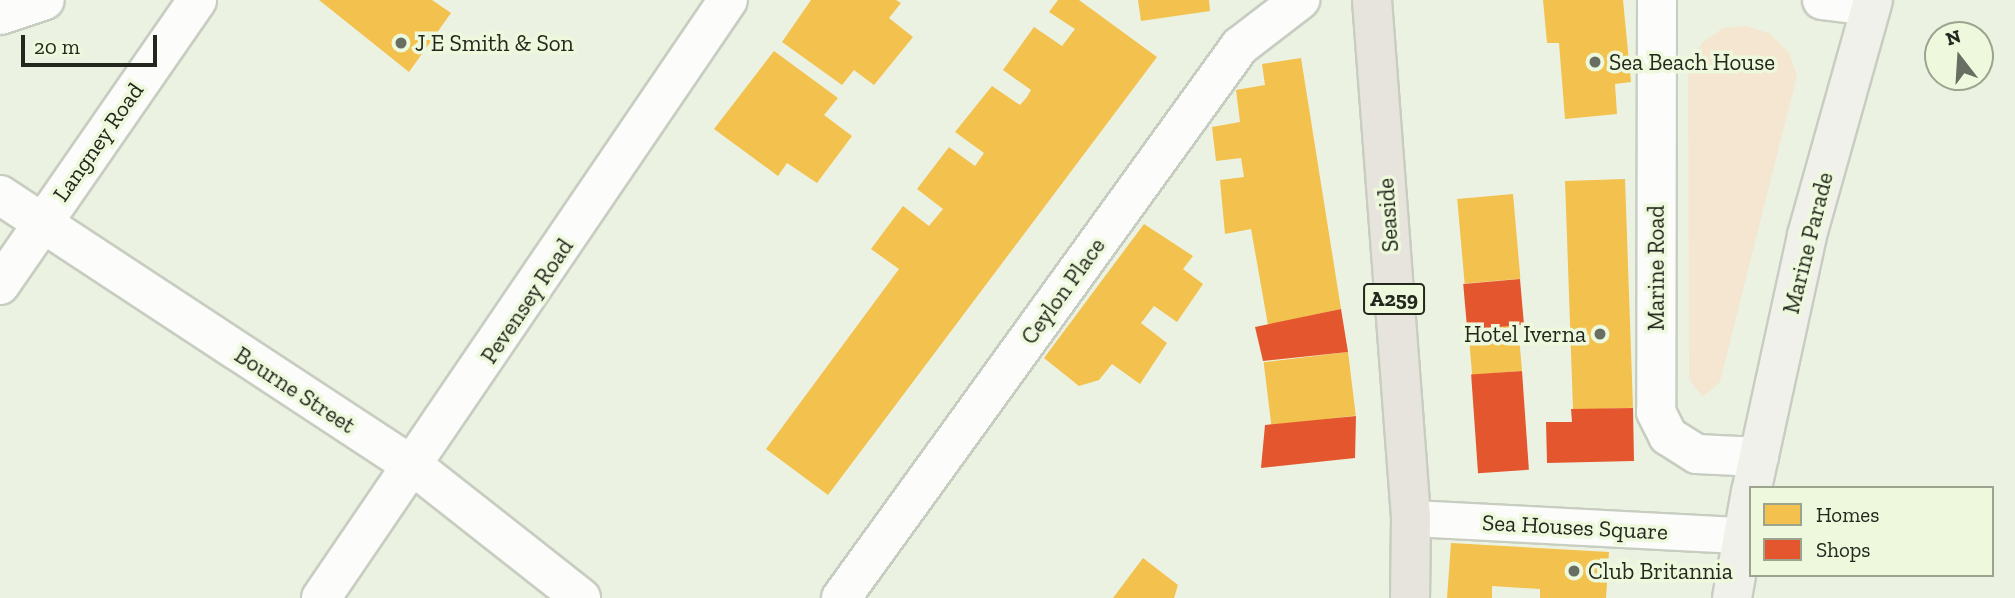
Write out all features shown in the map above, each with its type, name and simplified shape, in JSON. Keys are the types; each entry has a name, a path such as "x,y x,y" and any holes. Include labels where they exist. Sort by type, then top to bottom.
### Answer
{"main road":[{"name":"Seaside","path":"1372,0 1411,518 1409,598"},
{"name":"Marine Parade","path":"1754,479 1807,235 1872,3"},
{"name":"Marine Parade","path":"1731,598 1739,535 1749,498"}],"street":[{"path":"0,15 45,0"},
{"name":"Langney Road","path":"0,285 197,0"},
{"name":"Pevensey Road","path":"321,598 416,468 729,0"},
{"name":"Ceylon Place","path":"841,598 1240,46 1300,0"},
{"name":"Marine Road","path":"1657,0 1656,412 1668,436 1697,454 1754,479"},
{"path":"1822,0 1872,3"},
{"name":"Bourne Street","path":"0,195 40,226 416,468 581,598"},
{"name":"Sea Houses Square","path":"1411,518 1739,535"}],"shaded area":[{"path":"1746,26 1769,33 1789,52 1797,76 1720,382 1703,397 1689,380 1688,68 1702,43 1723,28"}],"building: Homes":[{"name":"J E Smith & Son","path":"319,0 432,0 451,13 409,72"},
{"path":"811,0 896,0 901,3 889,18 913,37 874,85 854,70 842,85 782,42"},
{"path":"1058,0 1079,0 1157,57 828,495 766,449 899,269 871,249 903,206 929,226 943,209 917,189 949,147 975,166 984,153 955,132 992,86 1020,105 1027,97 1031,90 1003,70 1034,27 1062,46 1075,29 1049,12"},
{"path":"1138,0 1209,0 1210,11 1141,21"},
{"name":"Sea Beach House","path":"1543,0 1623,0 1631,82 1615,84 1617,114 1565,119 1559,43 1547,43"},
{"path":"774,51 838,98 824,115 852,136 817,183 787,163 778,176 714,129"},
{"path":"1301,58 1341,309 1268,325 1251,229 1225,234 1220,180 1244,177 1241,158 1216,161 1212,127 1240,122 1236,90 1265,85 1262,64"},
{"path":"1625,179 1633,408 1573,410 1565,181"},
{"path":"1513,194 1520,279 1465,284 1457,199"},
{"path":"1144,224 1193,256 1183,269 1203,284 1177,322 1154,306 1141,323 1167,343 1140,384 1112,364 1099,380 1079,386 1044,358"},
{"path":"1518,325 1522,371 1472,375 1468,329"},
{"path":"1348,352 1356,416 1271,426 1264,362"},
{"path":"1451,543 1609,552 1606,598 1540,598 1540,589 1492,586 1492,598 1447,598"},
{"path":"1143,558 1178,585 1174,598 1113,598"}],"building: Shops":[{"path":"1520,279 1524,325 1467,330 1463,284"},
{"path":"1341,309 1348,352 1263,361 1255,327"},
{"path":"1522,371 1529,470 1478,473 1471,375"},
{"path":"1633,408 1634,461 1547,463 1546,422 1572,422 1571,409"},
{"path":"1356,416 1355,458 1261,468 1265,425"}],"place":[{"name":"J E Smith & Son","path":"401,43"},
{"name":"Sea Beach House","path":"1595,62"},
{"name":"Hotel Iverna","path":"1600,334"},
{"name":"Club Britannia","path":"1574,571"}]}
